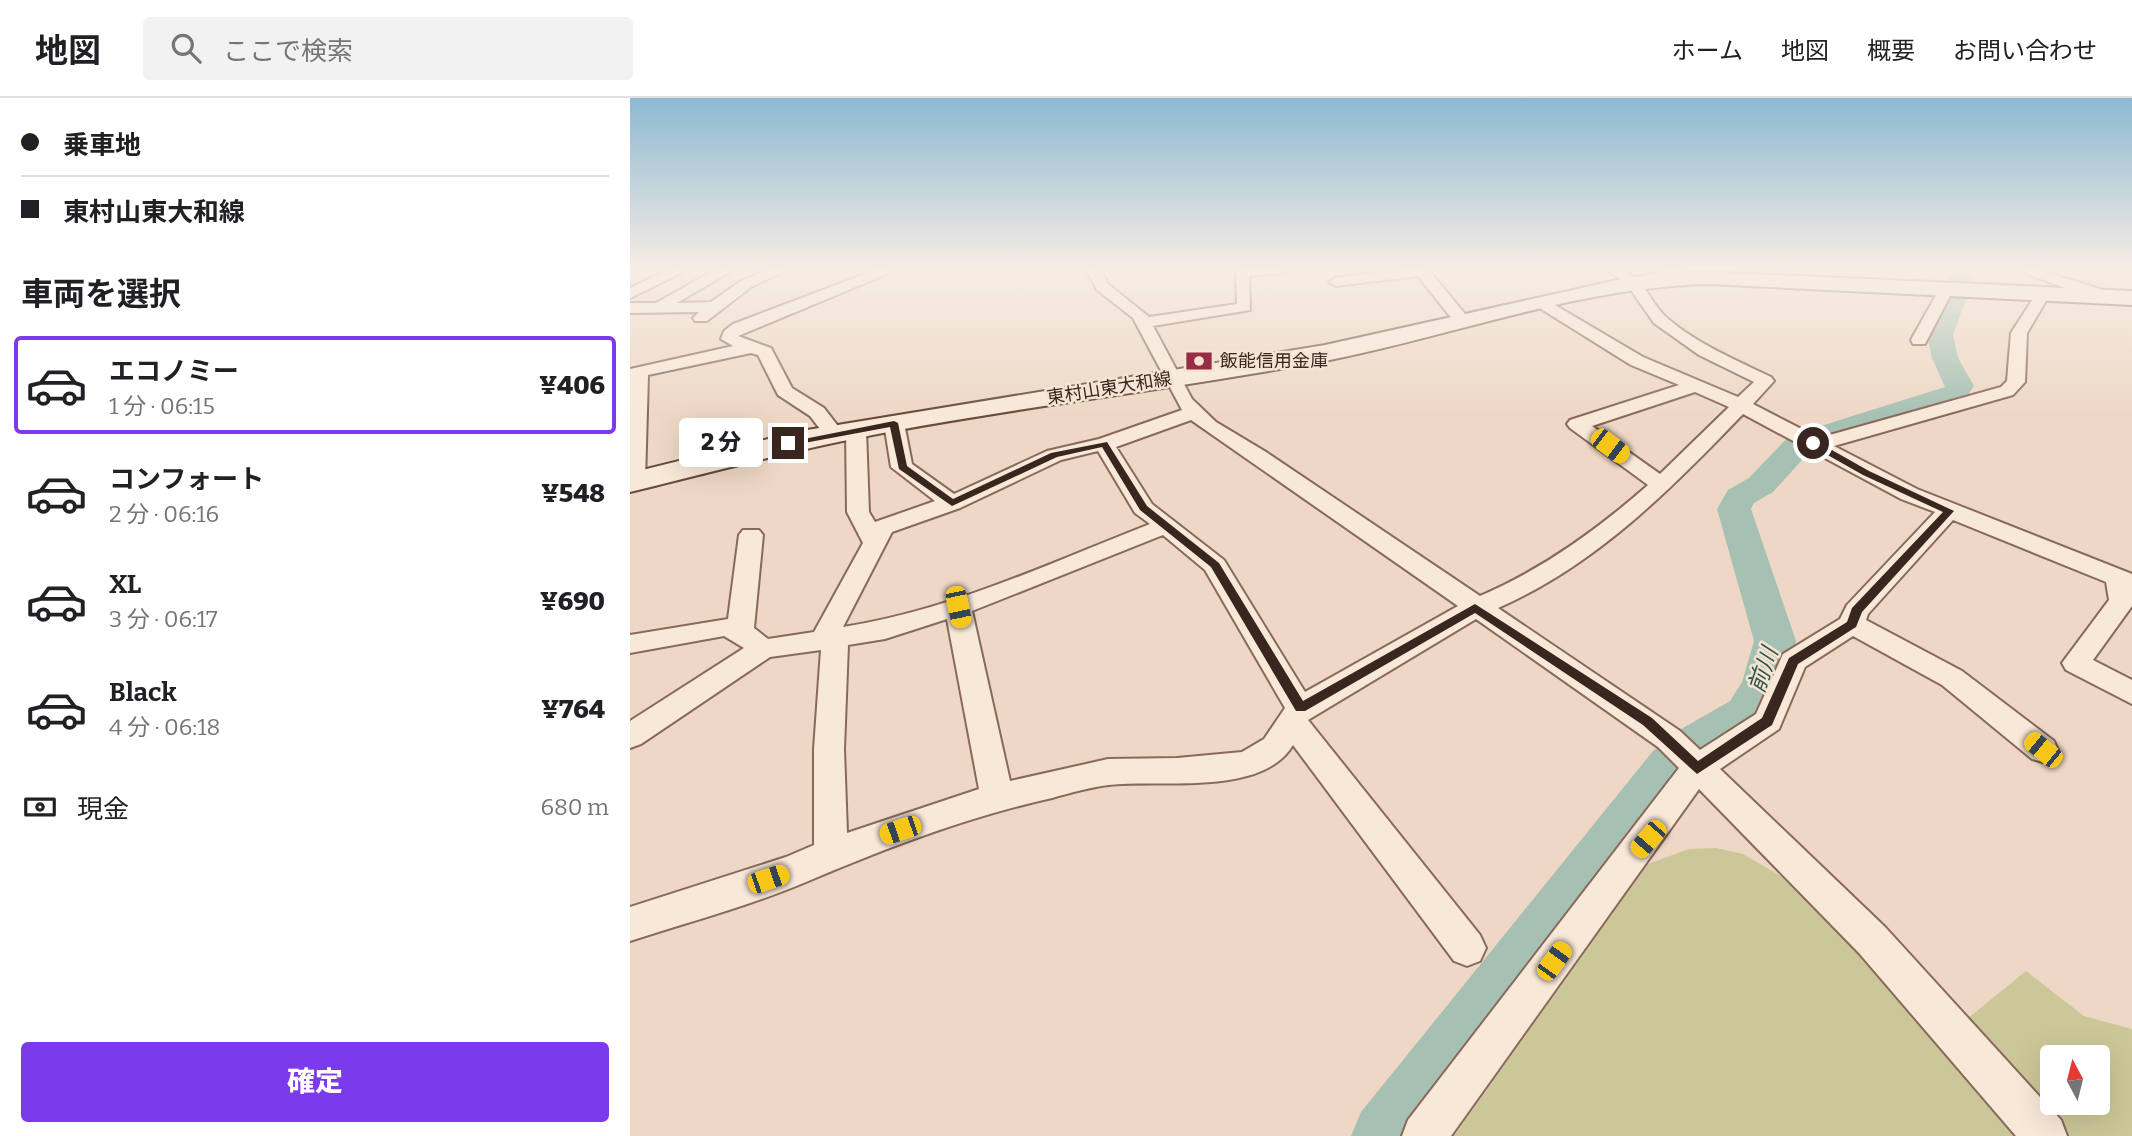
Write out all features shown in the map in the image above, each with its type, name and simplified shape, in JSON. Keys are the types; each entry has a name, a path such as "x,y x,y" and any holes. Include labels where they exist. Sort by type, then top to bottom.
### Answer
{"main road":[{"name":"東村山東大和線","path":"632,482 720,457 845,432 1325,353 1483,317"}],"street":[{"path":"763,317 738,327 730,334 729,339 765,352 784,391 845,432 858,512 873,541"},
{"path":"1142,317 1193,413 1223,439 1259,456 1685,756 1872,940 2045,1136"},
{"path":"1145,323 1180,317"},
{"path":"1459,317 1463,322"},
{"path":"1563,317 1610,348 1741,405 1866,473 1950,511 2125,581 2122,601 2076,663 2132,693"},
{"path":"630,923 781,875 997,797 1108,772 1177,771 1248,764 1275,748 1296,714 1475,608 1495,601 1580,554 1661,484 1765,381 1705,351 1658,317"},
{"path":"1919,340 1933,317"},
{"path":"1810,441 2007,391 2016,382 2019,333 2029,317"},
{"path":"632,482 634,373 749,348"},
{"path":"1661,484 1577,424 1696,386"},
{"path":"831,855 829,640 873,541 883,527 952,503 1054,454 1104,444 1193,413"},
{"path":"894,423 902,467 952,503"},
{"path":"1104,444 1143,508 1215,565 1296,714 1467,948"},
{"path":"1424,1136 1685,756 1768,721 1793,661 1852,624 1856,611 1950,511"},
{"path":"630,736 763,649 885,630 958,607 1164,527"},
{"path":"740,631 751,535"},
{"path":"958,607 997,797"},
{"path":"1852,624 1952,678 2043,750"},
{"path":"630,644 724,627 740,631 763,649"}],"shaded area":[{"path":"1716,848 1743,854 1788,880 2029,1136 1454,1136 1648,864 1689,849"},
{"path":"2026,971 2084,1016 2132,1029 2132,1136 2045,1136 1962,1023"}],"waterway":[{"name":"前川","path":"1385,1136 1670,765 1700,741 1746,713 1763,685 1775,641 1734,509 1740,497 1761,485 1800,443 1955,393 1960,386 1940,342 1945,317"}],"place":[{"name":"飯能信用金庫","path":"1199,361"}],"route":[{"path":"788,443 894,423 902,467 952,503 1054,454 1104,444 1143,508 1215,565 1300,708 1475,608 1647,722 1669,739 1697,768 1768,721 1793,661 1852,624 1856,611 1950,511 1866,473 1813,443"}]}
